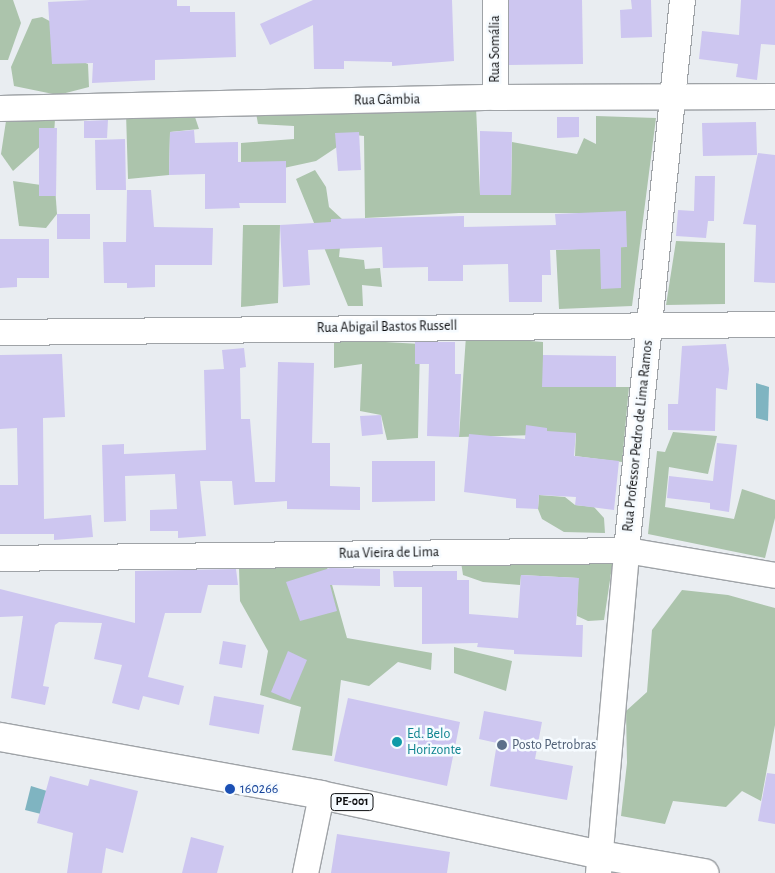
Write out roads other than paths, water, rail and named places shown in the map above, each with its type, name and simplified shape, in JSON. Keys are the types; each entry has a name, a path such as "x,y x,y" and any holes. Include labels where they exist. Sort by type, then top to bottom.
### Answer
{"main road":[{"name":"PE-001","path":"0,737 321,796 599,864 704,873"}],"street":[{"name":"Rua Somália","path":"495,0 495,97"},
{"name":"Rua Professor Pedro de Lima Ramos","path":"599,864 626,550 651,324 682,0"},
{"name":"Rua Gâmbia","path":"0,108 495,97 674,98 775,96"},
{"name":"Rua Abigail Bastos Russell","path":"0,332 775,324"},
{"name":"Rua Vieira de Lima","path":"0,558 626,550 775,575"},
{"path":"305,873 321,796"}],"water":[{"path":"756,383 769,387 768,421 756,418"},
{"path":"31,786 47,791 41,814 25,810"}],"place":[{"name":"Ed. Belo Horizonte","path":"397,742"},
{"name":"Posto Petrobras","path":"502,745"},
{"name":"160266","path":"230,789"}]}
